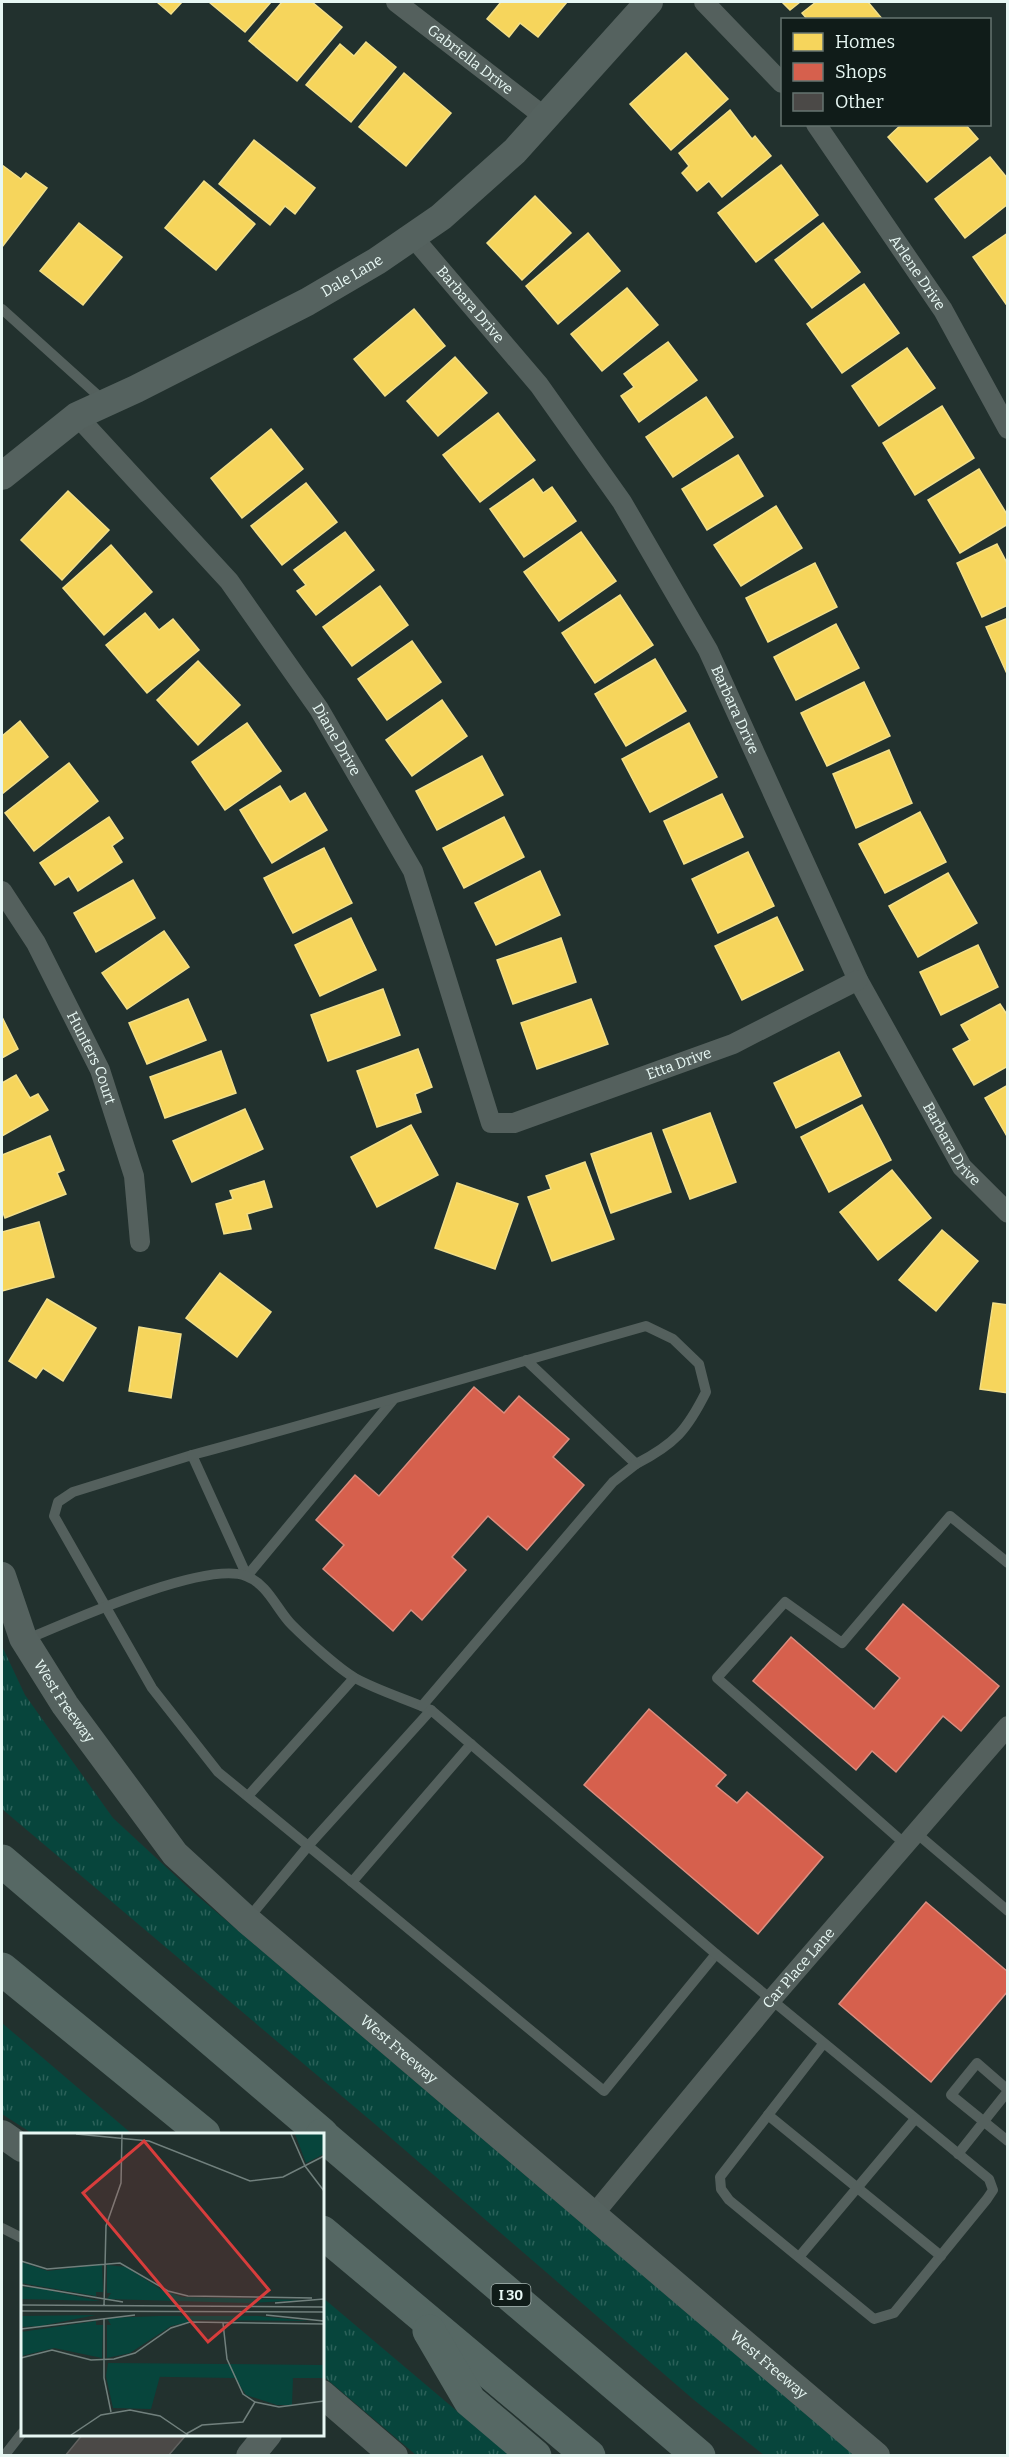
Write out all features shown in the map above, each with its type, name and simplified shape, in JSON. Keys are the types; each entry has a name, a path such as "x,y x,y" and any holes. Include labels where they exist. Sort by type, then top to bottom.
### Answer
{"highway":[{"name":"I 30","path":"2,1861 320,2133"},
{"path":"3,1970 203,2133"},
{"name":"I 30","path":"324,2137 699,2455"},
{"path":"324,2234 416,2308 589,2456"},
{"path":"416,2308 470,2401 535,2456"}],"main road":[{"name":"Dale Lane","path":"2,476 77,416 307,302 377,261 441,217 515,151 649,2"},
{"name":"West Freeway","path":"2,1576 25,1640 65,1705 175,1854 247,1920 876,2456"},
{"path":"2,2134 21,2147"},
{"path":"324,2396 394,2456"},
{"path":"250,2456 266,2436"}],"street":[{"name":"Gabriella Drive","path":"396,2 546,118"},
{"path":"704,2 781,81"},
{"name":"Arlene Drive","path":"817,126 943,310 1008,429"},
{"name":"Barbara Drive","path":"412,236 539,385 622,502 708,650 858,980 962,1167 1008,1213"},
{"name":"Diane Drive","path":"77,416 229,581 319,709 413,871 491,1123"},
{"name":"Hunters Court","path":"2,891 36,943 100,1070 134,1176 140,1242"},
{"name":"Etta Drive","path":"491,1123 514,1122 733,1044 858,980"},
{"name":"Car Place Lane","path":"594,2214 771,2000 1008,1726"}],"lane":[{"path":"2,309 106,403"},
{"path":"247,1920 309,1845 426,1708 613,1482 636,1464 669,1445 690,1424 706,1392 699,1365 673,1339 646,1326 393,1400 192,1455 73,1492 58,1502 54,1516 152,1688 218,1772 309,1845 604,2091 716,1954"},
{"path":"526,1360 636,1464"},
{"path":"247,1576 393,1400"},
{"path":"192,1455 247,1576 272,1597 291,1625 354,1678 426,1708 716,1954 989,2179 993,2190 941,2256 894,2313 874,2319 729,2200 721,2189 720,2177 824,2044"},
{"path":"1008,1563 950,1516 842,1643 785,1602 717,1678 910,1838 1008,1911"},
{"path":"25,1640 106,1607 218,1572 247,1576"},
{"path":"248,1796 354,1678"},
{"path":"352,1882 471,1744"},
{"path":"958,2154 983,2121 1008,2090 977,2063 951,2095 983,2121 1008,2141"},
{"path":"768,2115 941,2256"},
{"path":"799,2257 915,2119"},
{"path":"2,2228 21,2238"},
{"path":"4,2456 21,2434"}],"green space":[{"path":"2,1646 25,1695 113,1818 194,1893 854,2455 764,2455 694,2400 376,2125 2,1809"},
{"path":"2,2023 131,2133 31,2133 2,2114"},
{"path":"324,2299 509,2455 416,2455 324,2377"}],"building: Homes":[{"path":"157,2 182,2 171,14"},
{"path":"209,2 271,2 245,32"},
{"path":"282,2 312,2 342,27 297,81 249,41"},
{"path":"501,2 567,2 538,37 520,23 509,37 487,19"},
{"path":"782,2 800,2 790,10"},
{"path":"816,2 868,2 881,18 806,18 802,13"},
{"path":"366,42 396,67 351,122 306,85 340,44 354,56"},
{"path":"686,53 728,99 671,150 630,104"},
{"path":"404,73 451,113 406,166 359,127"},
{"path":"730,110 752,139 755,136 771,156 722,197 709,181 697,191 682,173 689,166 679,153"},
{"path":"900,126 967,126 978,139 927,182 888,137"},
{"path":"254,140 315,188 295,214 285,206 270,225 219,184"},
{"path":"990,157 1008,179 1008,204 965,238 935,199"},
{"path":"2,165 21,179 26,173 47,188 2,247"},
{"path":"781,165 818,215 756,262 718,213"},
{"path":"204,181 255,224 216,270 165,228"},
{"path":"535,196 571,233 522,280 487,243"},
{"path":"79,223 122,257 83,305 40,271"},
{"path":"823,223 860,272 812,308 775,260"},
{"path":"588,233 620,271 558,324 526,286"},
{"path":"1008,233 1008,303 1006,304 973,257"},
{"path":"864,284 899,333 842,373 807,324"},
{"path":"627,288 658,325 602,371 571,334"},
{"path":"414,309 445,346 385,396 354,359"},
{"path":"668,342 697,380 639,422 621,396 634,387 624,374"},
{"path":"907,348 935,388 879,426 852,386"},
{"path":"455,357 487,393 438,436 407,401"},
{"path":"706,397 733,437 673,477 646,437"},
{"path":"942,406 974,458 915,495 883,443"},
{"path":"498,413 535,460 480,502 443,455"},
{"path":"271,429 303,469 242,518 211,478"},
{"path":"738,455 763,496 707,530 682,489"},
{"path":"979,469 1008,516 1008,524 960,553 928,500"},
{"path":"533,479 543,493 552,487 576,521 524,557 490,509"},
{"path":"306,483 337,522 282,565 251,526"},
{"path":"68,491 109,530 62,580 21,540"},
{"path":"776,506 802,548 741,586 714,545"},
{"path":"345,532 374,570 316,615 297,591 306,585 294,570"},
{"path":"581,532 616,581 559,621 524,572"},
{"path":"997,544 1008,565 1008,605 982,617 957,563"},
{"path":"111,545 152,592 104,635 63,588"},
{"path":"815,563 837,607 768,642 746,598"},
{"path":"380,586 408,625 352,666 323,627"},
{"path":"620,595 653,645 595,683 562,633"},
{"path":"145,613 159,630 173,619 199,650 147,693 106,645"},
{"path":"1008,618 1008,676 986,627"},
{"path":"836,624 859,668 796,700 774,657"},
{"path":"412,641 441,682 387,720 358,679"},
{"path":"655,659 686,711 626,746 595,694"},
{"path":"198,661 240,705 198,745 157,700"},
{"path":"864,682 890,736 827,766 801,713"},
{"path":"442,700 467,736 412,776 386,740"},
{"path":"20,721 48,757 2,794 2,736"},
{"path":"247,723 281,771 225,810 192,762"},
{"path":"689,723 717,777 650,812 622,759"},
{"path":"889,750 912,803 856,828 833,774"},
{"path":"482,756 503,795 437,830 416,791"},
{"path":"69,763 98,801 34,851 5,813"},
{"path":"280,786 290,802 305,793 327,830 272,863 240,810"},
{"path":"722,794 743,837 684,864 664,821"},
{"path":"920,812 946,862 885,893 859,844"},
{"path":"109,817 123,838 112,846 122,862 78,891 69,876 55,885 40,863"},
{"path":"504,817 524,857 464,888 443,848"},
{"path":"324,848 352,903 293,933 264,878"},
{"path":"748,852 774,906 718,933 692,879"},
{"path":"540,871 560,915 496,945 475,903"},
{"path":"948,873 977,923 918,957 889,906"},
{"path":"133,880 155,918 96,952 74,913"},
{"path":"777,917 803,970 742,1000 715,946"},
{"path":"351,918 376,970 320,996 295,945"},
{"path":"164,931 189,967 127,1009 102,973"},
{"path":"561,938 576,982 513,1004 497,960"},
{"path":"978,945 998,987 941,1015 920,972"},
{"path":"383,989 400,1035 328,1061 311,1015"},
{"path":"188,999 206,1040 147,1064 129,1023"},
{"path":"591,999 608,1044 537,1069 521,1023"},
{"path":"1000,1004 1008,1016 1008,1066 974,1085 953,1049 970,1040 961,1025"},
{"path":"2,1017 18,1049 2,1058"},
{"path":"418,1049 432,1087 415,1094 421,1112 377,1127 357,1071"},
{"path":"221,1051 236,1093 165,1118 150,1077"},
{"path":"839,1052 861,1096 796,1128 774,1083"},
{"path":"16,1075 30,1098 38,1094 48,1110 2,1136 2,1083"},
{"path":"1008,1085 1008,1138 985,1098"},
{"path":"862,1105 891,1160 829,1192 801,1137"},
{"path":"245,1109 263,1149 192,1182 173,1141"},
{"path":"710,1113 736,1182 690,1199 663,1130"},
{"path":"411,1125 438,1175 377,1207 351,1157"},
{"path":"651,1133 671,1192 611,1213 591,1154"},
{"path":"50,1136 64,1170 57,1173 66,1194 5,1218 2,1210 2,1155"},
{"path":"585,1162 614,1239 552,1261 528,1197 551,1189 546,1176"},
{"path":"892,1170 931,1218 878,1260 840,1212"},
{"path":"264,1181 272,1207 247,1214 251,1229 224,1234 216,1204 233,1199 230,1191"},
{"path":"457,1183 518,1204 495,1269 435,1248"},
{"path":"39,1222 54,1277 2,1291 2,1232"},
{"path":"942,1230 978,1261 936,1311 899,1280"},
{"path":"220,1273 271,1312 237,1357 186,1318"},
{"path":"47,1299 96,1328 63,1381 43,1368 36,1378 9,1361"},
{"path":"993,1303 1008,1305 1008,1393 980,1389"},
{"path":"139,1327 181,1334 171,1398 129,1391"}],"building: Shops":[{"path":"474,1387 504,1413 519,1396 569,1439 553,1457 584,1485 527,1550 488,1516 452,1557 466,1570 422,1620 411,1610 393,1631 323,1569 344,1545 316,1520 355,1475 379,1496"},
{"path":"903,1604 999,1686 961,1731 943,1716 896,1772 872,1751 856,1770 753,1681 791,1637 874,1709 900,1678 866,1649"},
{"path":"649,1709 726,1775 716,1786 737,1803 747,1792 823,1857 758,1934 584,1785"},
{"path":"926,1902 1008,1972 1008,1991 931,2082 839,2004"}],"building: Other":[{"path":"81,2436 185,2436 168,2456 65,2456"}]}
